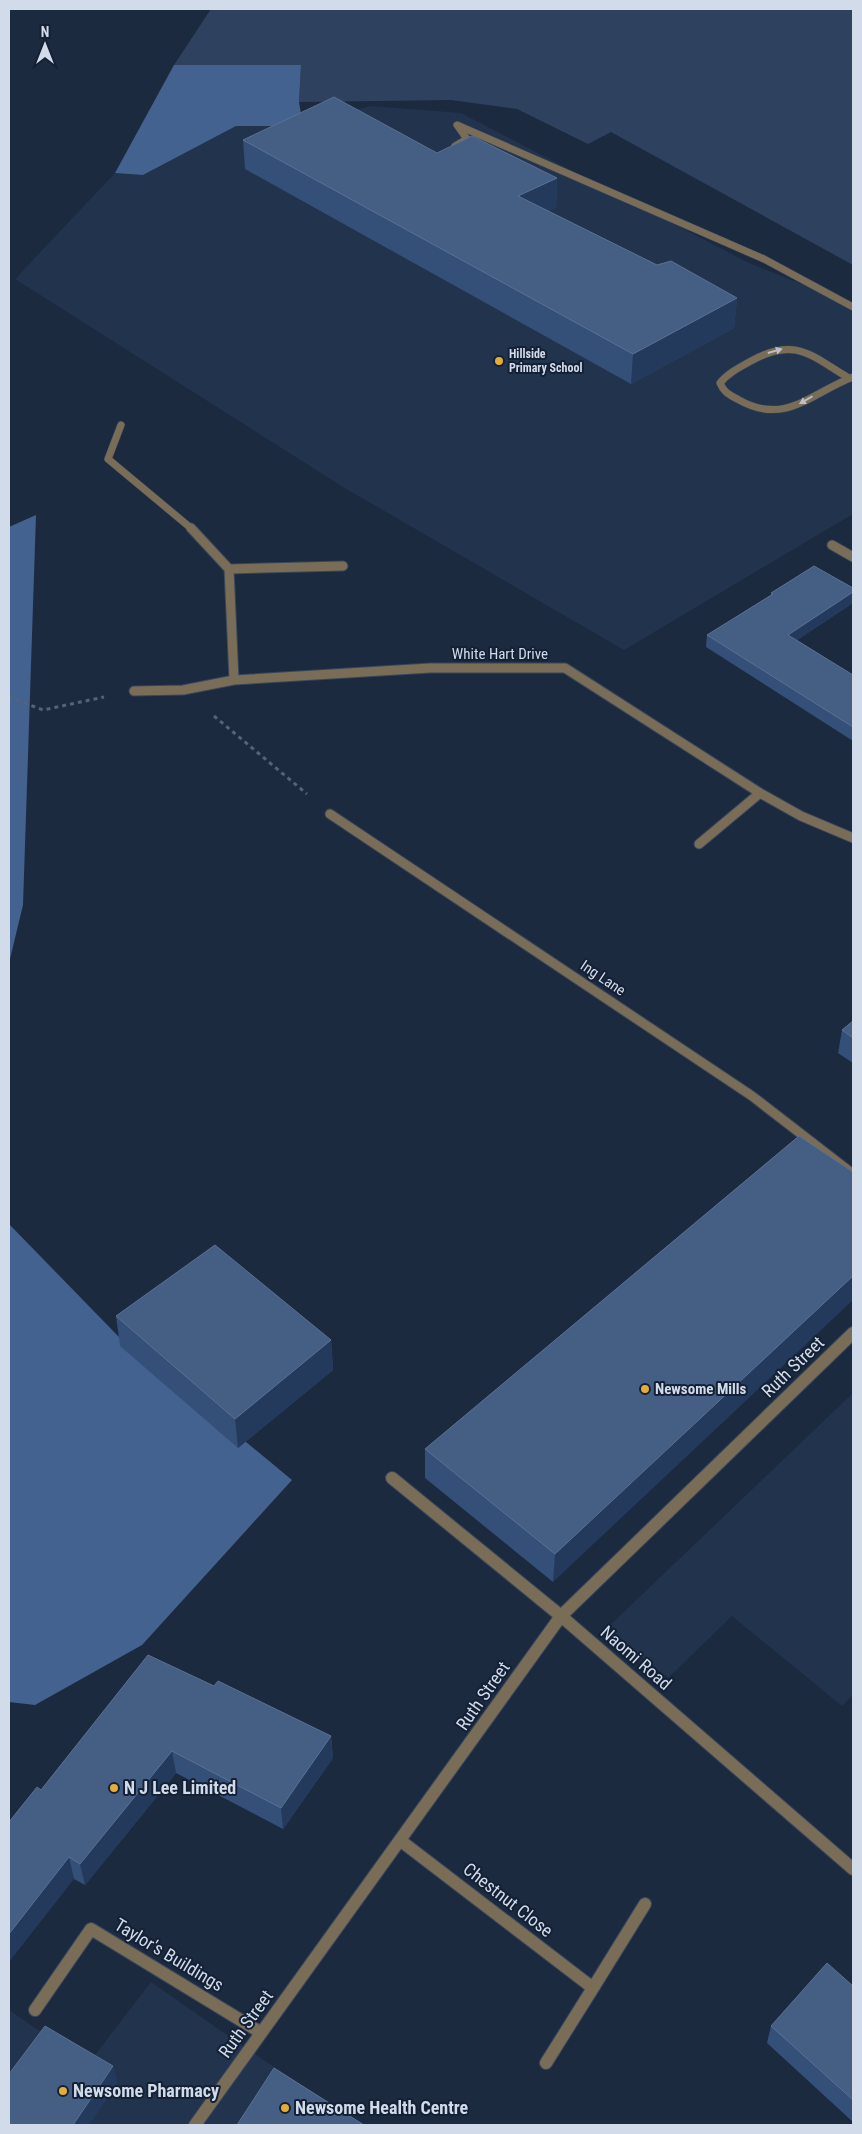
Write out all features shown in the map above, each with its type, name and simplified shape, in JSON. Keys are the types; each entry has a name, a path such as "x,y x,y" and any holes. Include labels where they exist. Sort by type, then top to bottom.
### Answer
{"street":[{"path":"450,149 467,139 457,125 764,260 853,307"},
{"path":"790,348 802,352 851,378 834,384 792,408 773,412 757,409 723,391 720,383 726,376 772,350 790,348"},
{"path":"121,426 108,459 197,533 229,569 234,680"},
{"path":"832,545 853,557"},
{"path":"229,569 343,566"},
{"name":"White Hart Drive","path":"134,691 183,690 234,680 430,668 564,668 760,794 801,816 853,838"},
{"path":"699,844 760,794"},
{"name":"Ing Lane","path":"330,814 752,1096 853,1174"},
{"name":"Ruth Street","path":"195,2125 260,2032 401,1841 561,1616 853,1333"},
{"name":"Naomi Road","path":"392,1478 561,1616 853,1869"},
{"name":"Chestnut Close","path":"401,1841 592,1988"},
{"path":"546,2063 646,1904"},
{"name":"Taylor's Buildings","path":"34,2010 91,1930 260,2032"}],"path":[{"path":"183,690 330,814"},
{"path":"9,697 43,710 134,691"}],"shaded area":[{"path":"211,9 853,9 853,265 611,132 588,144 517,109 451,100 299,102 301,65 174,65"},
{"path":"174,65 301,65 299,102 303,126 236,126 143,175 115,173"},
{"name":"Hillside Primary School","path":"370,106 461,113 749,263 827,294 853,310 853,514 624,650 343,487 15,279 115,173 143,175 236,126 303,126"},
{"path":"36,515 23,905 9,963 9,527"},
{"path":"9,1224 118,1336 292,1480 142,1645 35,1705 9,1702"},
{"path":"853,1393 853,1695 842,1706 732,1616 668,1678 607,1628"},
{"path":"151,1982 361,2125 9,2125 9,2010 88,2064"}],"building":[{"path":"334,97 437,153 472,136 557,178 518,196 657,265 671,261 737,298 633,354 243,140"},
{"path":"814,566 853,588 853,592 788,635 853,675 853,727 707,635"},
{"path":"853,1021 853,1038 842,1030"},
{"name":"Newsome Mills","path":"799,1136 853,1172 853,1276 555,1554 425,1449"},
{"path":"215,1245 331,1340 235,1419 116,1316"},
{"path":"148,1655 214,1686 218,1681 331,1736 281,1808 172,1751 80,1864 69,1857 9,1934 9,1822 37,1787 41,1790"},
{"path":"827,1963 853,1986 853,2100 771,2026"},
{"name":"Newsome Pharmacy","path":"45,2026 113,2066 73,2125 9,2125 9,2074"},
{"path":"274,2068 364,2125 237,2125"}],"place":[{"name":"Hillside Primary School","path":"499,361"},
{"name":"Newsome Mills","path":"645,1389"},
{"name":"N J Lee Limited","path":"114,1788"},
{"name":"Newsome Pharmacy","path":"63,2091"},
{"name":"Newsome Health Centre","path":"285,2108"}]}
